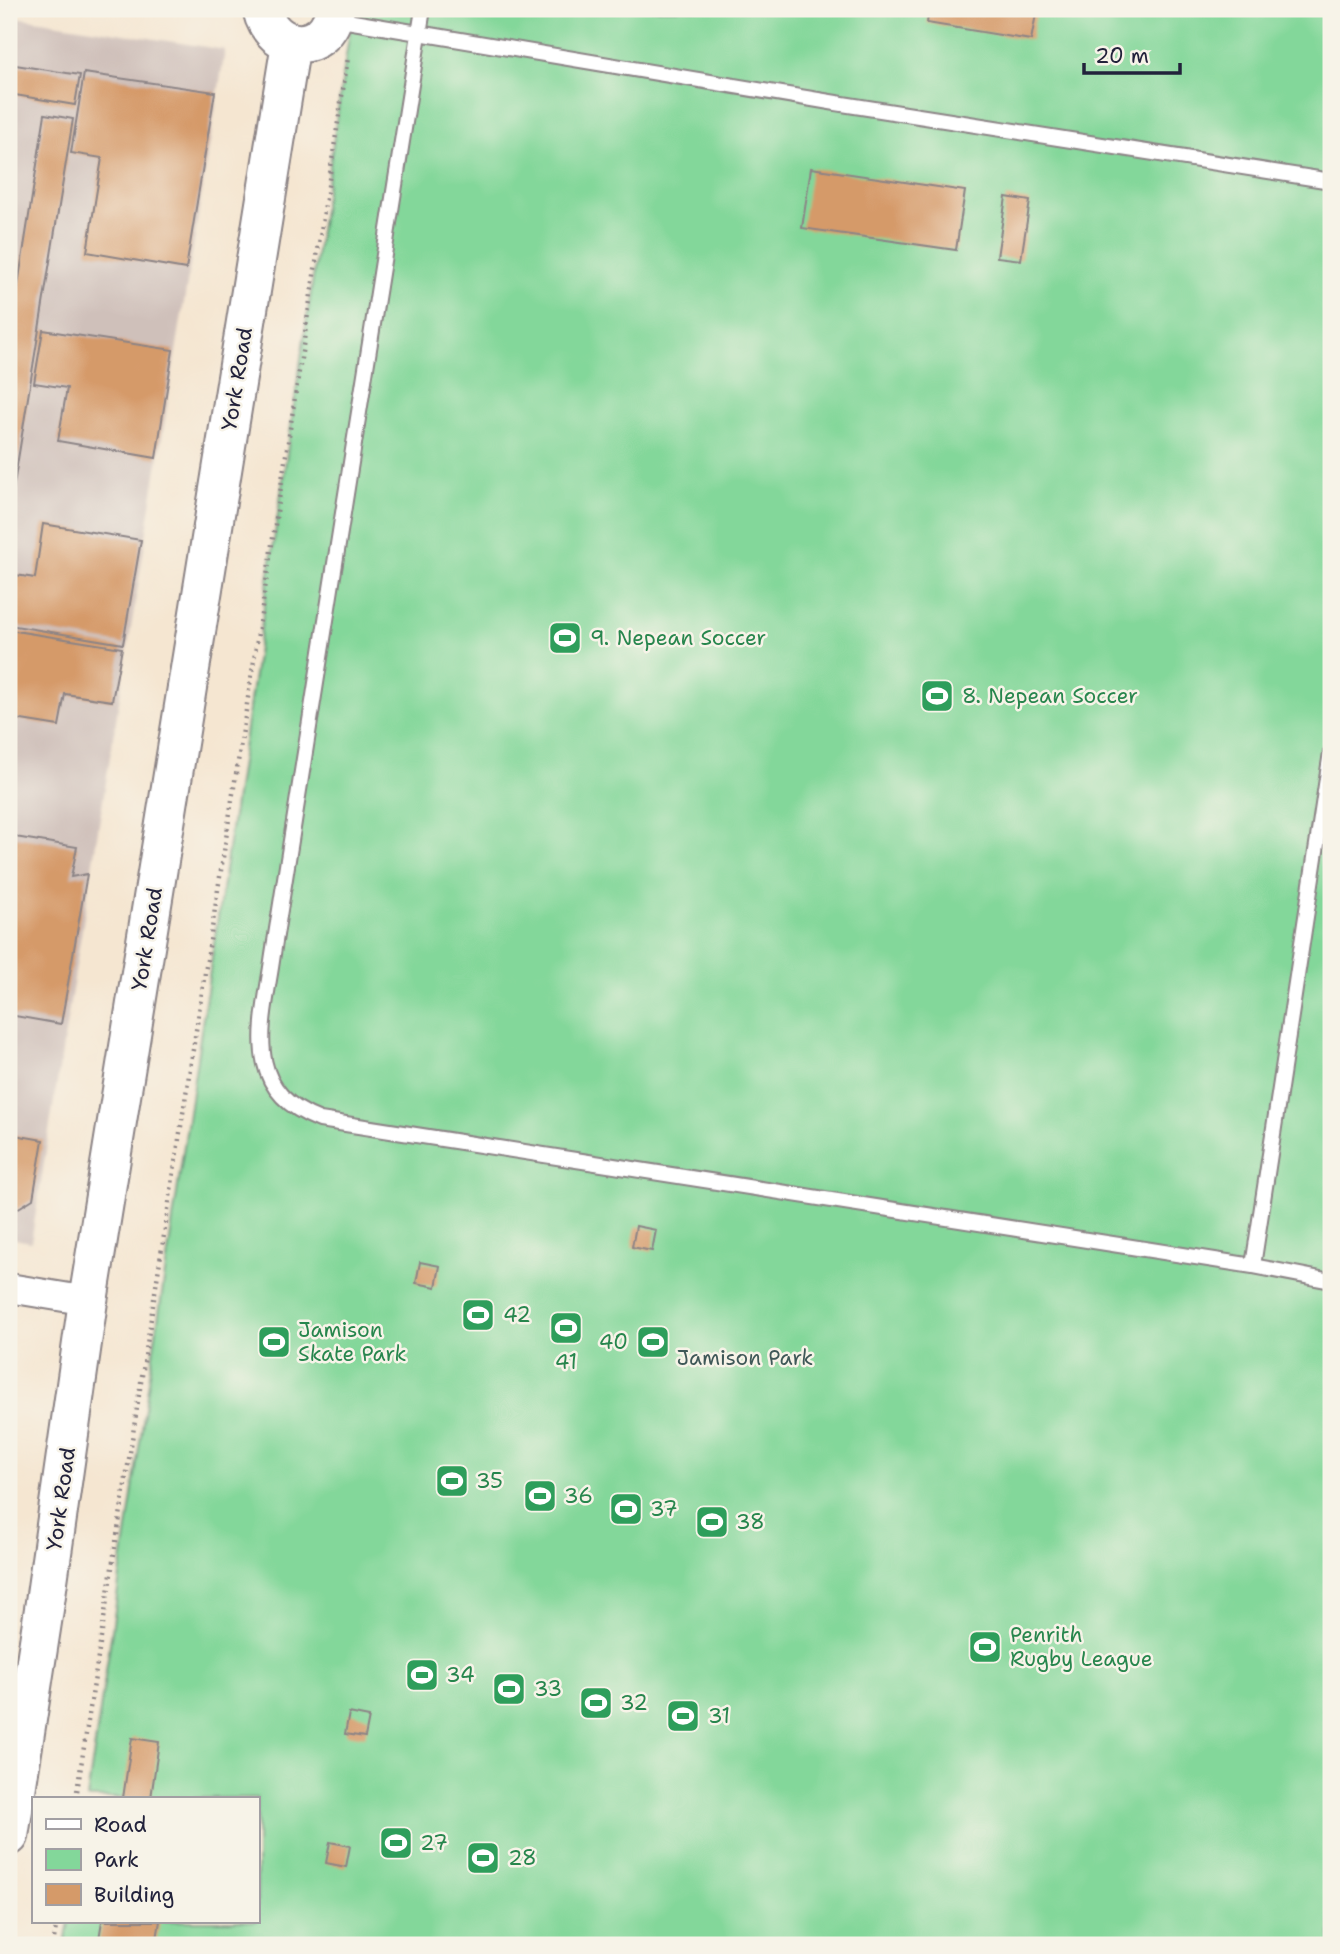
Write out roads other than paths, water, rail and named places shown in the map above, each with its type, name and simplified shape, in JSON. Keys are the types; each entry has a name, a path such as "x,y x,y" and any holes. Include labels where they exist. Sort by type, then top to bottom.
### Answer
{"street":[{"path":"262,9 265,21 280,38 302,44 312,41 342,16"},
{"name":"York Road","path":"9,1836 53,1554 88,1301 291,43"},
{"path":"9,1288 88,1301"}],"lane":[{"path":"423,9 263,1030 262,1060 281,1095 300,1112 320,1120 1253,1266 1331,1281"},
{"path":"342,16 419,33 1331,181"},
{"path":"1253,1266 1331,752"}],"place":[{"name":"9. Nepean Soccer","path":"565,638"},
{"name":"8. Nepean Soccer","path":"937,696"},
{"name":"42","path":"478,1315"},
{"name":"41","path":"566,1328"},
{"name":"Jamison Skate Park","path":"274,1342"},
{"name":"40","path":"653,1342"},
{"name":"35","path":"452,1481"},
{"name":"36","path":"540,1496"},
{"name":"37","path":"626,1509"},
{"name":"38","path":"712,1522"},
{"name":"Penrith Rugby League","path":"985,1647"},
{"name":"34","path":"422,1675"},
{"name":"33","path":"509,1689"},
{"name":"32","path":"596,1703"},
{"name":"31","path":"683,1716"},
{"name":"27","path":"396,1843"},
{"name":"28","path":"483,1858"}],"park label":[{"name":"Jamison Park","path":"745,1358"}]}
